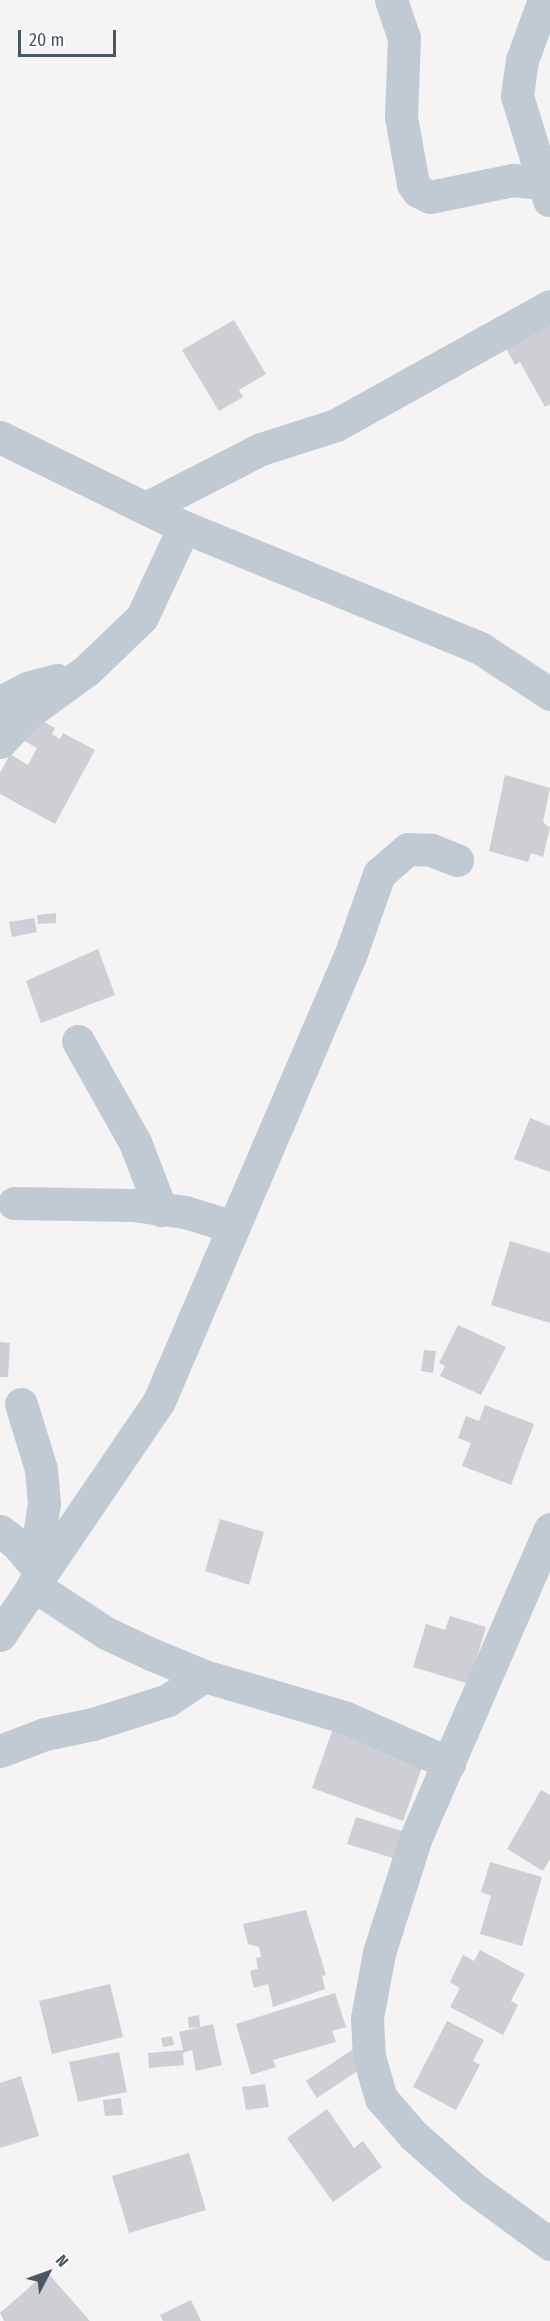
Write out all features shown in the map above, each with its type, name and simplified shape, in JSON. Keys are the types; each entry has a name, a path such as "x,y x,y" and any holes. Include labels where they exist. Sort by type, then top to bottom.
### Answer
{"street":[{"path":"391,0 404,38 401,117 413,184 418,191 430,197 513,180 547,194"},
{"path":"544,0 522,60 518,96 547,194"},
{"path":"146,508 261,449 336,425 433,368 550,306"},
{"path":"0,437 184,527 441,629 480,648 550,694"},
{"path":"0,742 24,717 74,679 142,617 184,527"},
{"path":"0,702 50,681 74,679"},
{"path":"0,1635 35,1572 159,1401 350,956 379,874 408,849 431,850 457,860"},
{"path":"78,1041 135,1142 161,1210"},
{"path":"14,1203 132,1205 185,1212 234,1227"},
{"path":"21,1404 41,1469 44,1503 35,1572"},
{"path":"550,1529 415,1840 379,1953 367,2018 369,2057 381,2098 413,2135 472,2187 550,2244"},
{"path":"0,1532 35,1572 106,1633 204,1676 344,1717 449,1763"},
{"path":"0,1751 45,1734 93,1724 168,1700 204,1676"}],"building":[{"path":"550,316 550,404 545,407 520,362 515,365 504,345"},
{"path":"234,320 266,374 239,390 243,397 219,411 182,350"},
{"path":"31,715 55,728 52,734 60,739 63,733 95,750 55,824 0,794 0,773 10,754 28,765 37,748 19,738"},
{"path":"505,775 550,788 543,822 550,828 543,857 531,853 528,862 489,851"},
{"path":"56,913 56,923 38,924 37,915"},
{"path":"34,918 37,932 12,937 9,922"},
{"path":"98,949 115,995 41,1023 26,981"},
{"path":"530,1118 550,1126 550,1172 514,1159"},
{"path":"510,1241 550,1253 550,1323 491,1305"},
{"path":"458,1325 506,1347 481,1395 440,1376 445,1366 439,1363"},
{"path":"0,1342 10,1343 8,1377 0,1377"},
{"path":"424,1350 436,1351 433,1373 421,1371"},
{"path":"485,1405 534,1424 511,1485 462,1466 471,1443 458,1438 466,1416 479,1421"},
{"path":"220,1519 264,1532 249,1585 205,1571"},
{"path":"450,1616 486,1627 469,1684 413,1667 426,1624 445,1630"},
{"path":"336,1720 427,1753 403,1821 312,1788"},
{"path":"541,1790 550,1795 550,1859 543,1871 507,1849"},
{"path":"356,1817 415,1835 406,1862 347,1844"},
{"path":"490,1862 542,1877 522,1946 480,1934 491,1896 481,1892"},
{"path":"306,1910 326,1975 322,1976 325,1989 273,2007 268,1984 254,1988 250,1971 258,1969 256,1958 261,1957 259,1947 248,1944 243,1924"},
{"path":"480,1950 525,1974 511,2001 518,2005 503,2035 450,2007 460,1988 450,1982 463,1955 474,1961"},
{"path":"110,1984 123,2037 52,2054 39,2001"},
{"path":"335,1993 346,2027 332,2031 336,2042 273,2060 276,2067 251,2075 236,2024"},
{"path":"199,2015 200,2027 189,2028 188,2017"},
{"path":"447,2021 484,2040 473,2061 480,2065 456,2110 413,2087"},
{"path":"213,2024 222,2065 196,2071 192,2050 183,2053 184,2065 149,2068 148,2053 183,2050 179,2032"},
{"path":"172,2036 174,2045 163,2047 161,2038"},
{"path":"356,2047 368,2064 317,2098 306,2081"},
{"path":"119,2052 127,2092 78,2102 69,2062"},
{"path":"21,2076 39,2136 0,2148 0,2083"},
{"path":"265,2084 269,2107 246,2110 242,2087"},
{"path":"121,2098 123,2115 105,2116 103,2100"},
{"path":"327,2109 354,2148 363,2141 382,2167 333,2202 287,2138"},
{"path":"189,2153 206,2210 129,2233 112,2176"},
{"path":"47,2272 90,2321 4,2321 0,2313"},
{"path":"191,2300 201,2321 163,2321 160,2315"}]}
